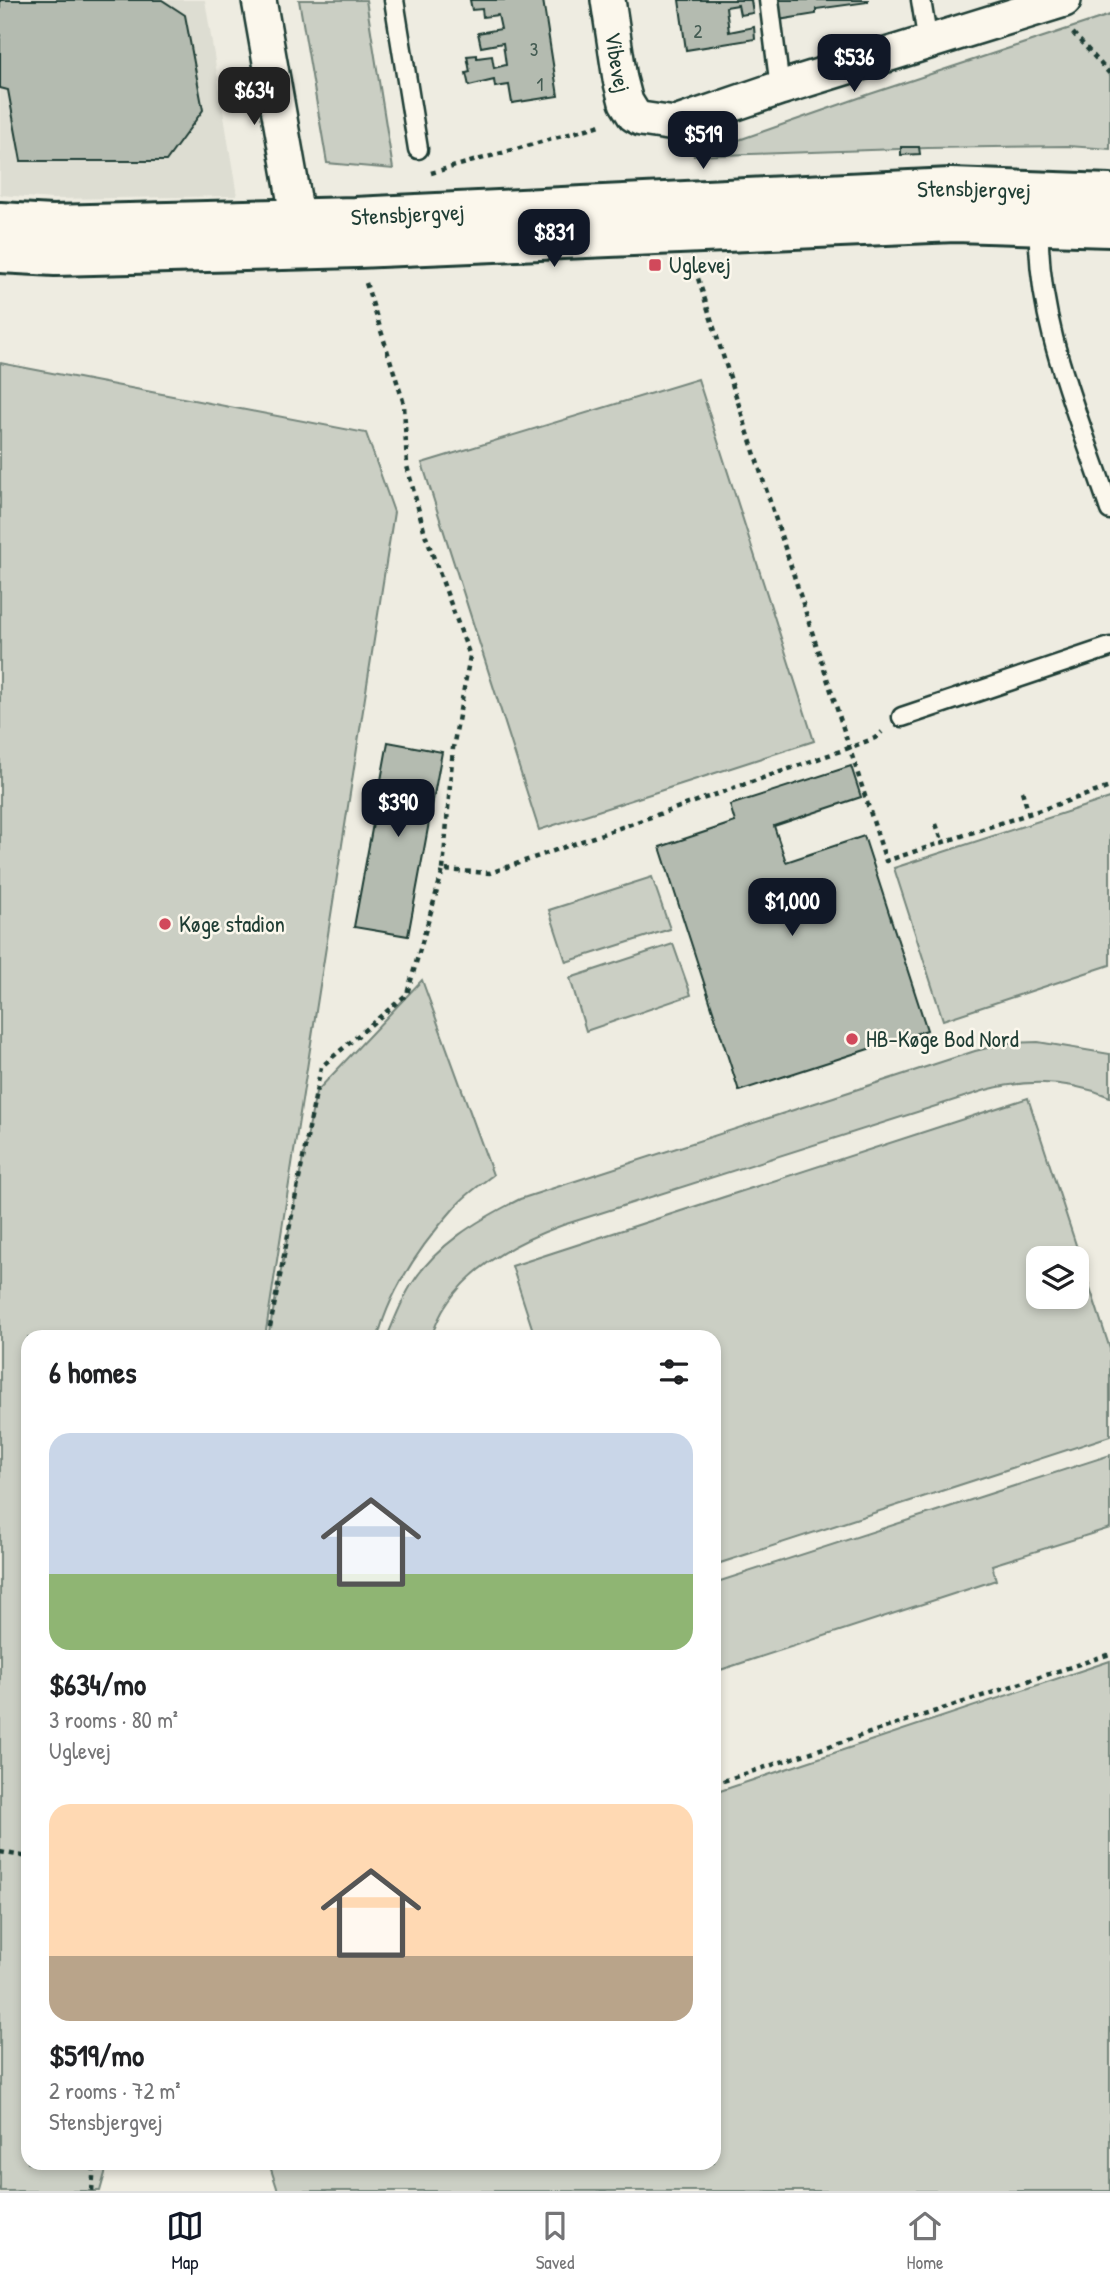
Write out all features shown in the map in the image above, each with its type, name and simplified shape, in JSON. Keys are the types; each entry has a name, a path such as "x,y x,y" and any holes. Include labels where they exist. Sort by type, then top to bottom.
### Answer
{"street":[{"path":"259,0 297,234"},
{"name":"Vibevej","path":"608,0 620,79 626,102 638,117"},
{"path":"638,117 675,124 780,88 928,43 1067,14"},
{"name":"Stensbjergvej","path":"0,253 55,256 297,234 951,188 1110,227"},
{"name":"Stensbjergvej","path":"0,222 297,234 357,248 955,222 1110,194"}],"lane":[{"path":"394,0 418,149"},
{"path":"769,0 780,88"},
{"path":"921,0 928,43"},
{"path":"1039,208 1038,259 1051,333 1106,482 1110,510"},
{"path":"902,717 1110,647"}],"path":[{"path":"1067,14 1110,74"},
{"path":"424,175 638,117"},
{"path":"690,234 694,265 886,861 1110,787"},
{"path":"269,1330 321,1067 407,993 443,870 453,748 470,656 425,534 407,466 404,404 357,248"},
{"path":"443,870 490,873 584,838 849,748 875,738 902,717"},
{"path":"1022,791 1029,814"},
{"path":"936,824 943,843"},
{"path":"721,1782 1110,1654"},
{"path":"0,1852 21,1856"},
{"path":"92,2191 94,2170"}],"shaded area":[{"path":"0,0 205,0 237,196 52,199 0,195"},
{"path":"299,0 366,0 393,169 327,163"},
{"path":"1110,15 1110,149 1068,146 928,148 693,156 870,94"},
{"name":"Køge stadion","path":"0,363 366,433 394,512 266,1330 21,1330 21,2170 106,2170 100,2191 0,2191"},
{"path":"698,379 814,741 539,830 422,463"},
{"path":"1110,798 1110,965 943,1020 894,868"},
{"path":"652,877 670,929 566,962 549,910"},
{"path":"673,944 691,995 586,1031 570,978"},
{"path":"422,980 493,1175 459,1203 420,1252 399,1285 380,1330 269,1330 316,1092"},
{"path":"1038,1042 1110,1054 1110,1097 1064,1084 1002,1086 563,1225 513,1247 482,1267 456,1292 434,1330 390,1330 410,1287 432,1258 473,1225 520,1199 975,1051 1008,1043"},
{"path":"1028,1098 1076,1246 1026,1246 1026,1309 1089,1309 1089,1285 1110,1349 1110,1436 721,1563 721,1330 533,1330 512,1266"},
{"path":"1110,1455 1110,1528 992,1565 996,1580 721,1670 721,1581"},
{"path":"1110,1661 1110,2191 278,2191 271,2170 721,2170 721,1791"}],"building":[{"path":"0,0 162,0 185,15 203,110 166,161 21,161 8,90 0,88"},
{"path":"470,0 543,0 558,96 512,103 509,85 495,87 494,80 469,86 466,73 470,72 467,56 492,56 494,68 506,65 503,43 481,47 478,33 501,29 498,15 483,17 482,9 472,10"},
{"path":"679,0 751,0 753,13 740,15 738,5 726,7 729,32 754,27 755,39 686,50"},
{"path":"775,0 868,2 816,9 816,14 778,20"},
{"path":"901,147 919,147 920,154 901,155"},
{"path":"388,742 442,752 408,936 354,927"},
{"path":"851,766 861,797 774,826 786,862 864,836 927,1030 739,1091 660,847 735,822 730,805"}],"place":[{"name":"Uglevej","path":"655,265"},
{"name":"Køge stadion","path":"165,924"},
{"name":"HB-Køge Bod Nord","path":"852,1039"}]}
